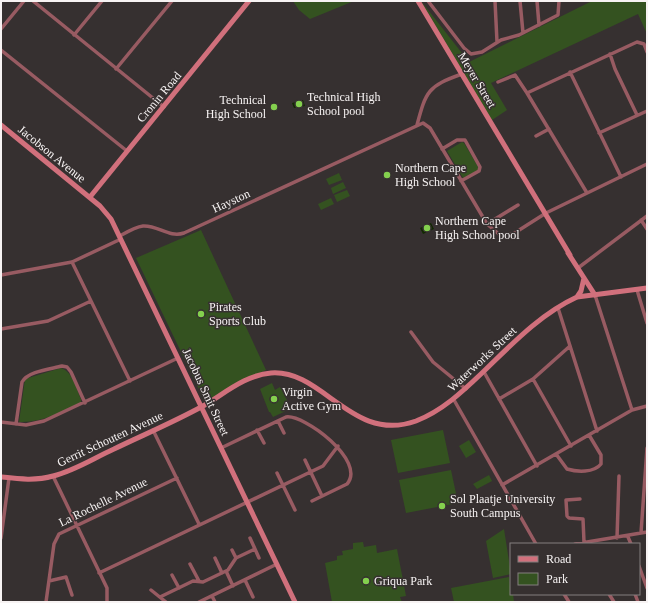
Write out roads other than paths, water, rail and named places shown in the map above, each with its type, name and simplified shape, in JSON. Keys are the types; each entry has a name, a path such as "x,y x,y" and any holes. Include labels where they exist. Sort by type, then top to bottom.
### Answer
{"street":[{"path":"1,29 24,1"},
{"path":"33,1 164,107"},
{"path":"74,34 102,1"},
{"path":"116,69 172,1"},
{"name":"Cronin Road","path":"90,198 249,1"},
{"name":"Cronin Road","path":"244,9 254,1"},
{"name":"Meyer Street","path":"418,1 595,295 632,410"},
{"path":"428,1 467,52 478,53 497,42 523,33 558,15 559,1"},
{"path":"495,1 497,42"},
{"path":"520,1 523,33"},
{"path":"537,1 539,25"},
{"path":"528,95 570,72 637,42 642,42 647,52"},
{"path":"1,50 127,151"},
{"path":"610,54 615,69 637,115"},
{"path":"570,72 621,177"},
{"path":"417,125 428,91 440,82 462,74"},
{"path":"498,82 515,75 587,194"},
{"path":"599,133 647,111"},
{"path":"417,125 423,123 427,125 487,224 496,233 508,236 518,232 545,214 647,164"},
{"name":"Jacobson Avenue","path":"1,125 90,198"},
{"name":"Hayston","path":"1,275 72,262 144,226 152,227 170,234 184,233 417,125"},
{"path":"536,136 549,129"},
{"path":"442,149 457,140 464,139 475,156 480,165 480,169 461,181"},
{"name":"Jacobus Smit Street","path":"90,198 107,213 120,238 248,501 295,602"},
{"path":"487,224 518,206"},
{"path":"578,268 647,216"},
{"path":"641,220 647,229"},
{"path":"72,262 130,381"},
{"path":"577,297 583,285 584,278"},
{"name":"Waterworks Street","path":"202,406 249,379 272,373 282,374 301,380 359,417 379,424 401,425 417,420 454,400 535,324 577,297 647,288"},
{"path":"637,290 647,323"},
{"path":"1,329 48,321 91,301"},
{"path":"558,308 597,431"},
{"path":"411,332 433,362 466,389"},
{"path":"499,399 533,379 570,346"},
{"path":"1,422 16,424 40,423 178,358"},
{"path":"16,424 22,382 24,378 32,374 62,366 67,367 71,372 85,403"},
{"path":"484,372 536,466"},
{"path":"533,379 571,446"},
{"path":"454,400 535,543"},
{"name":"Gerrit Schouten Avenue","path":"1,477 28,480 53,476 202,406"},
{"path":"502,485 632,410 647,406"},
{"path":"221,448 289,416 297,418 338,446 348,460 349,480 347,484 312,501"},
{"path":"278,421 284,433"},
{"path":"153,430 199,524"},
{"path":"257,430 264,443"},
{"path":"556,454 567,469 578,471 595,469 601,464 602,458 589,435"},
{"path":"99,573 326,464 338,446"},
{"path":"641,534 647,448"},
{"path":"305,460 322,496"},
{"path":"277,473 295,510"},
{"path":"53,476 108,591 107,602"},
{"path":"617,538 619,476"},
{"path":"1,538 9,478"},
{"name":"La Rochelle Avenue","path":"46,602 55,538 59,534 177,478"},
{"path":"580,499 566,500 567,516 569,518 583,519 582,543 628,537 647,532"},
{"path":"628,537 631,543"},
{"path":"250,538 259,558"},
{"path":"160,597 194,581 203,582 224,572 231,568 236,558 255,549"},
{"path":"232,550 236,558"},
{"path":"216,558 233,586"},
{"path":"190,564 199,581"},
{"path":"199,602 277,564"},
{"path":"640,569 647,588"},
{"path":"172,575 178,588"},
{"path":"49,581 66,577 72,595"},
{"path":"245,580 254,597"},
{"path":"152,590 166,602"},
{"path":"212,596 215,602"}],"place":[{"name":"Technical High School pool","path":"299,104"},
{"name":"Technical High School","path":"274,107"},
{"name":"Northern Cape High School","path":"387,175"},
{"name":"Northern Cape High School pool","path":"427,228"},
{"name":"Pirates Sports Club","path":"201,314"},
{"name":"Virgin Active Gym","path":"274,399"},
{"name":"Sol Plaatje University South Campus","path":"442,506"},
{"name":"Griqua Park","path":"366,581"}]}
